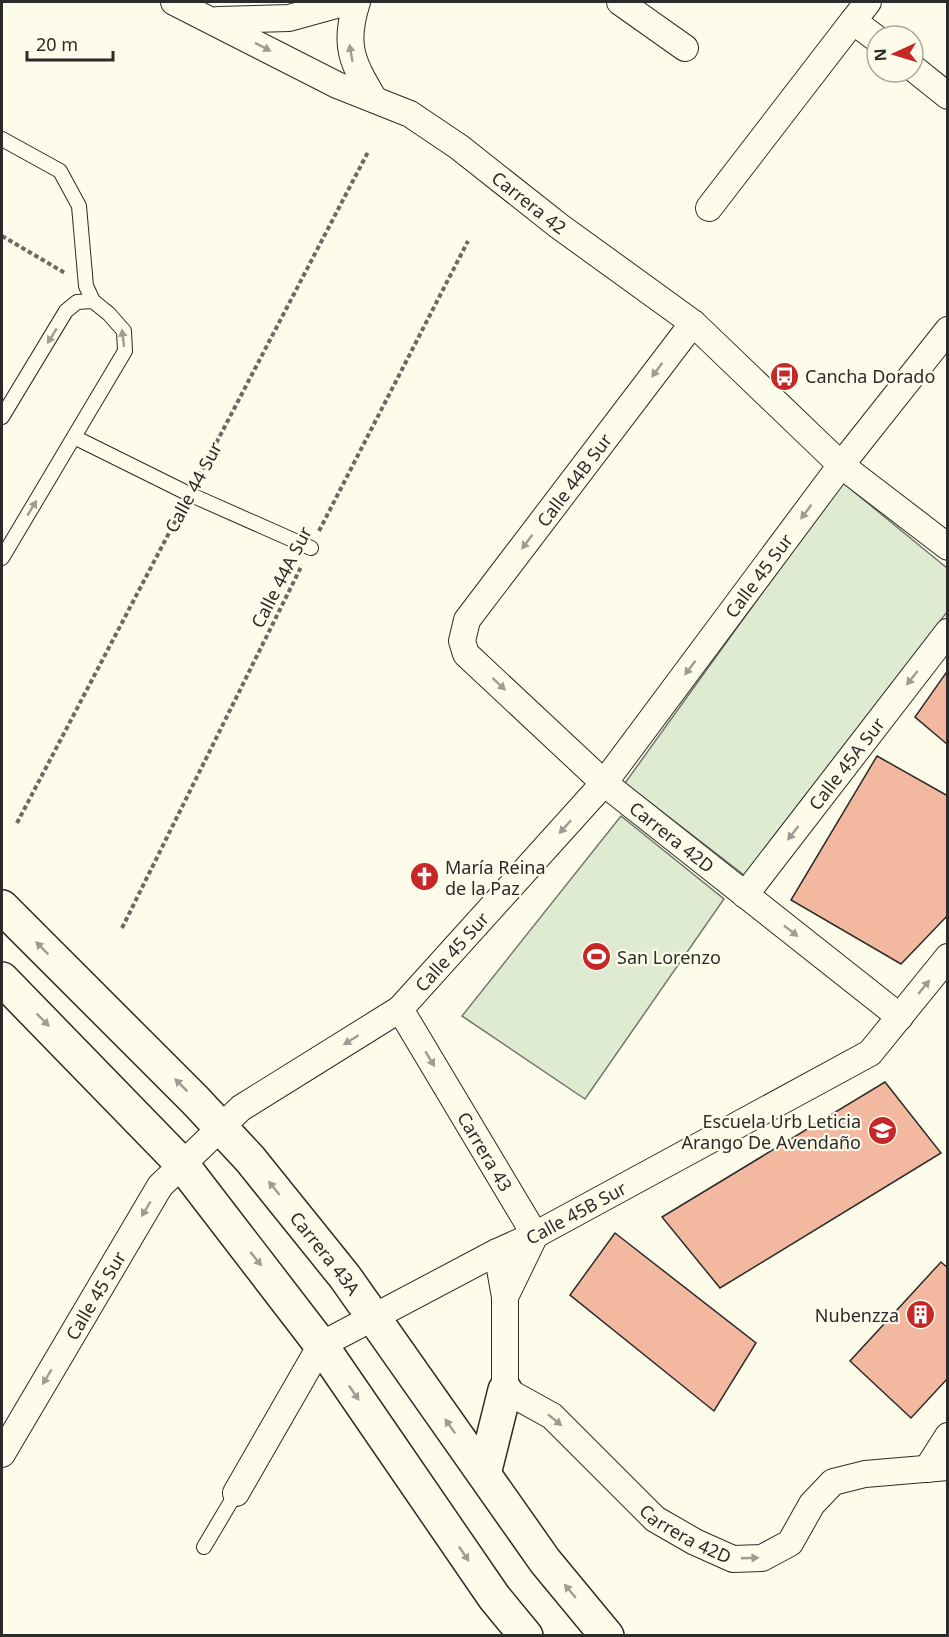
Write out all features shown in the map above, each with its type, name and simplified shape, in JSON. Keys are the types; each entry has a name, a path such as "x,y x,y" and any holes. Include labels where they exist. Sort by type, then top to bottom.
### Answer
{"main road":[{"name":"Carrera 43A","path":"2,907 221,1127 330,1259 374,1317 545,1561 607,1635"},
{"path":"2,979 181,1163 321,1345 494,1597 526,1635"},
{"path":"484,1474 505,1390"}],"street":[{"name":"Carrera 42","path":"174,2 337,85 410,114 459,147 559,226 693,323 841,465 944,543"},
{"path":"211,20 289,18 348,2"},
{"path":"357,2 348,39 353,64 374,99"},
{"path":"620,2 685,48"},
{"path":"709,208 861,11"},
{"path":"925,78 948,96"},
{"name":"Calle 44B Sur","path":"462,641 467,621 693,323"},
{"name":"Calle 45 Sur","path":"2,1454 160,1186 181,1163 241,1108 400,1009 604,783 841,465 948,330"},
{"name":"Calle 45A Sur","path":"746,895 948,632"},
{"name":"Carrera 42D","path":"462,641 466,654 604,783 900,1017"},
{"name":"Calle 45B Sur","path":"321,1345 497,1252 535,1235 870,1053 948,957"},
{"name":"Carrera 43","path":"400,1009 535,1235"},
{"path":"505,1297 535,1235"},
{"path":"497,1252 505,1297 505,1390"},
{"path":"236,1493 321,1345"},
{"name":"Carrera 42D","path":"505,1390 552,1416 655,1519 695,1542 733,1559 762,1558 790,1543 812,1504 833,1482 866,1474 937,1468"},
{"path":"937,1468 948,1436"}],"lane":[{"path":"2,139 60,171 79,206 86,286 93,301 124,331 124,351 2,558"},
{"path":"2,417 66,311 77,302 93,301"},
{"path":"74,437 189,494 311,548"},
{"path":"204,1547 236,1493"}],"path":[{"name":"Calle 44 Sur","path":"17,823 368,152"},
{"path":"2,236 86,286"},
{"name":"Calle 44A Sur","path":"122,928 311,548 468,241"}],"green space":[{"path":"842,482 947,568 947,612 744,875 625,783"},
{"name":"San Lorenzo","path":"621,816 724,899 585,1099 462,1016"}],"building":[{"path":"948,670 948,745 915,717"},
{"path":"877,756 948,796 948,915 901,964 791,900"},
{"path":"885,1082 941,1153 720,1288 662,1217"},
{"path":"615,1233 756,1343 714,1411 570,1295"},
{"name":"Nubenzza","path":"941,1262 948,1268 948,1378 911,1418 850,1361"}],"place":[{"name":"Cancha Dorado","path":"784,376"},
{"name":"María Reina de la Paz","path":"424,877"},
{"name":"San Lorenzo","path":"596,957"},
{"name":"Escuela Urb Leticia Arango De Avendaño","path":"882,1131"},
{"name":"Nubenzza","path":"920,1315"}]}
